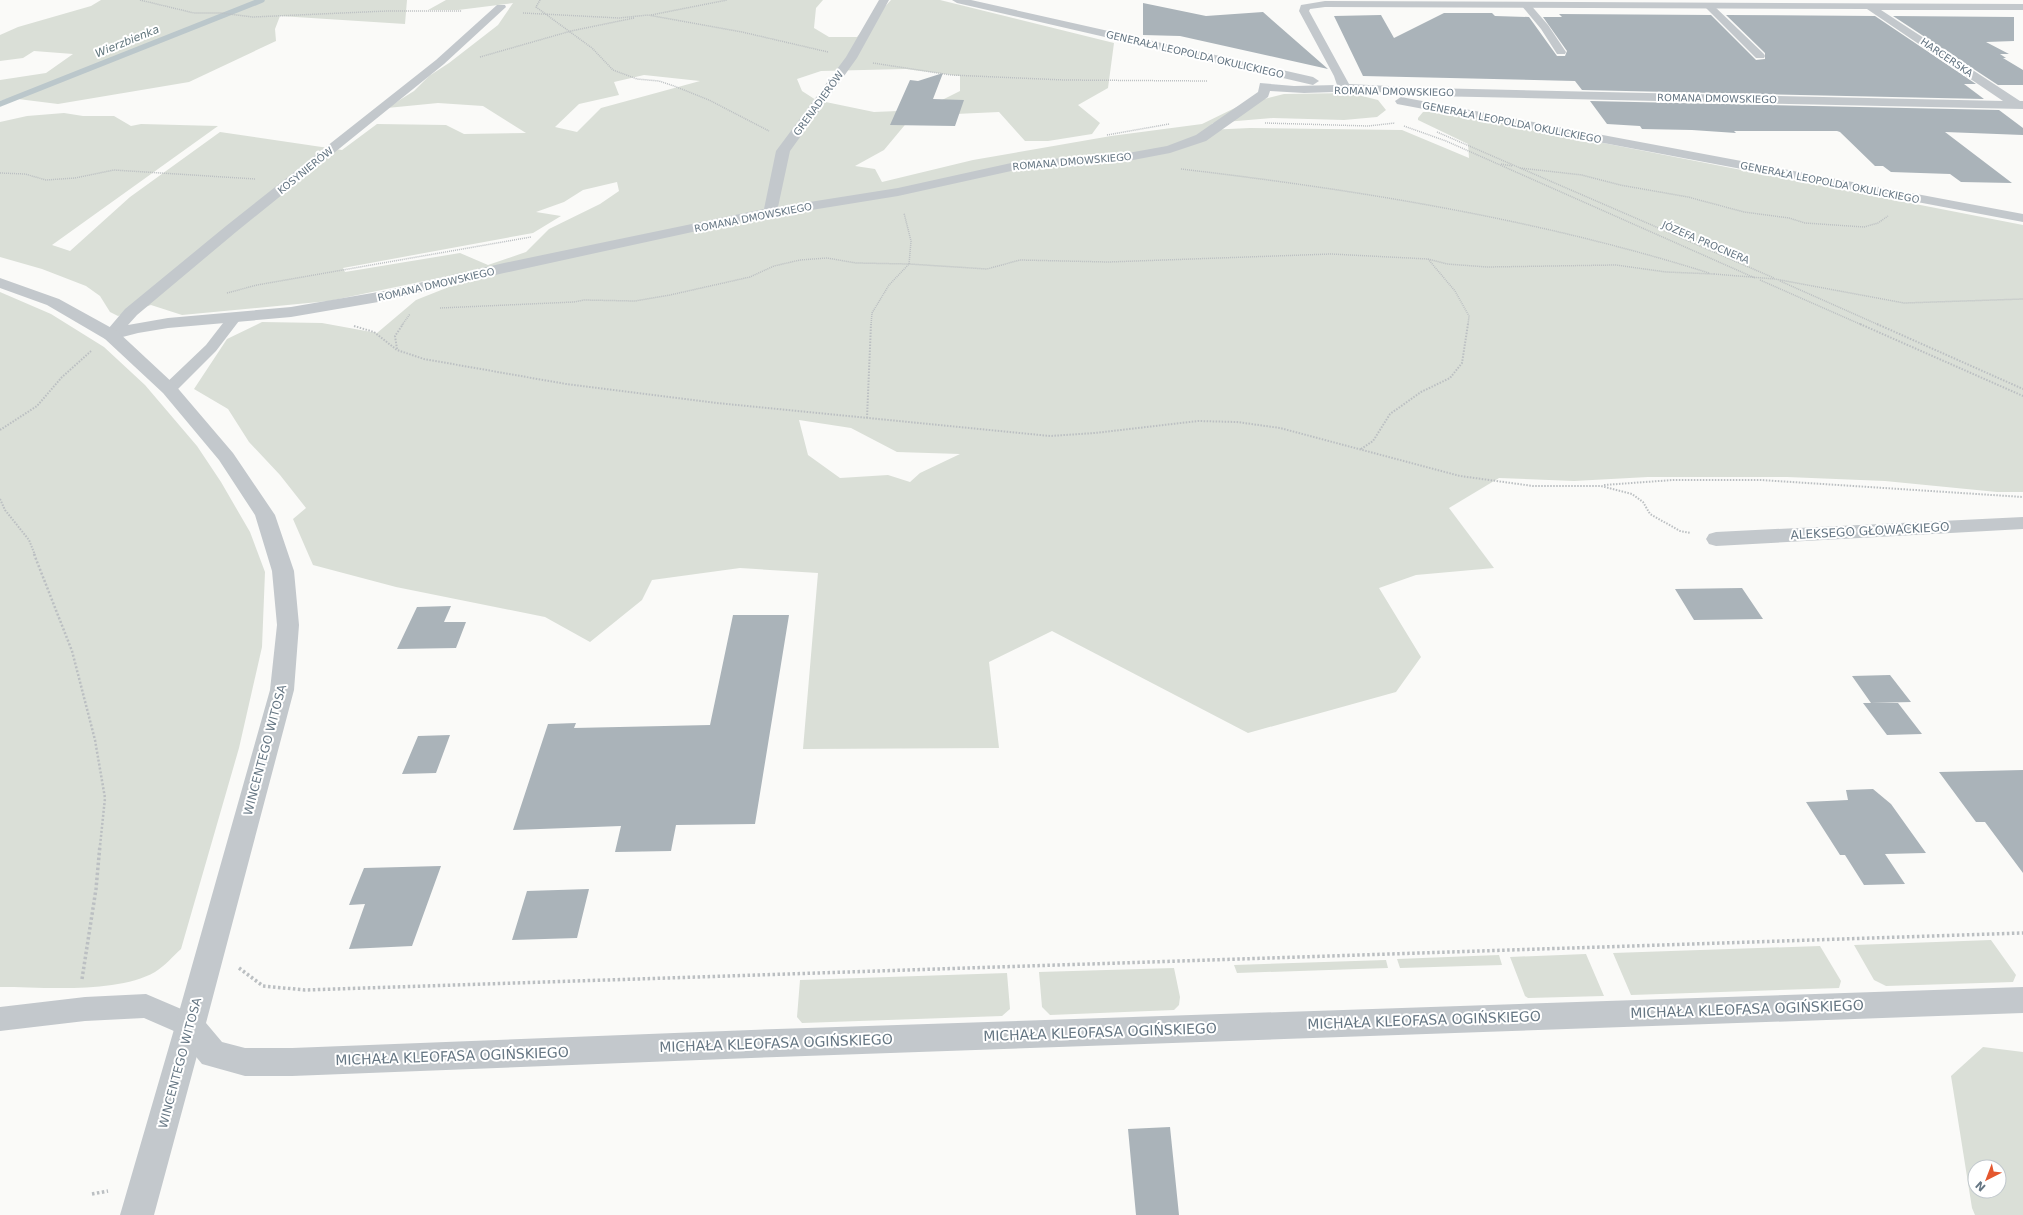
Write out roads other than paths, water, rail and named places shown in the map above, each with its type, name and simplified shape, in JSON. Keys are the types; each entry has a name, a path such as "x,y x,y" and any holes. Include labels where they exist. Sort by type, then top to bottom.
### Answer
{"street":[{"name":"GRENADIERÓW","path":"770,213 772,194 783,151 851,58 884,0"},
{"name":"GENERAŁA LEOPOLDA OKULICKIEGO","path":"957,0 1244,66 1450,111 2023,218"},
{"path":"1296,0 1305,7 1325,4 2023,7"},
{"path":"1305,7 1304,11 1340,76 1344,88"},
{"name":"HARCERSKA","path":"1870,7 2021,106"},
{"name":"KOSYNIERÓW","path":"109,334 131,312 231,229 440,62 499,9"},
{"path":"1244,66 1264,86"},
{"name":"ROMANA DMOWSKIEGO","path":"109,334 160,324 291,312 384,296 504,268 770,213 898,192 1025,164 1128,157 1170,149 1201,138 1253,100 1264,94 1264,86 1280,90 1328,90 1344,88 1429,92 2021,106"},
{"name":"WINCENTEGO WITOSA","path":"0,283 53,302 109,334 169,390 226,458 265,515 283,571 288,625 282,690 137,1215"},
{"name":"ALEKSEGO GŁOWACKIEGO","path":"1716,539 2023,523"},
{"name":"MICHAŁA KLEOFASA OGIŃSKIEGO","path":"190,1026 213,1054 245,1062 292,1062 792,1042 2023,1000"}],"lane":[{"path":"1526,5 1545,26 1561,52"},
{"path":"1709,6 1760,56"},
{"path":"169,390 211,348 235,317"},
{"path":"0,1019 85,1010 146,1006 190,1026"}],"waterway":[{"name":"Wierzbienka","path":"0,104 262,0"}]}
